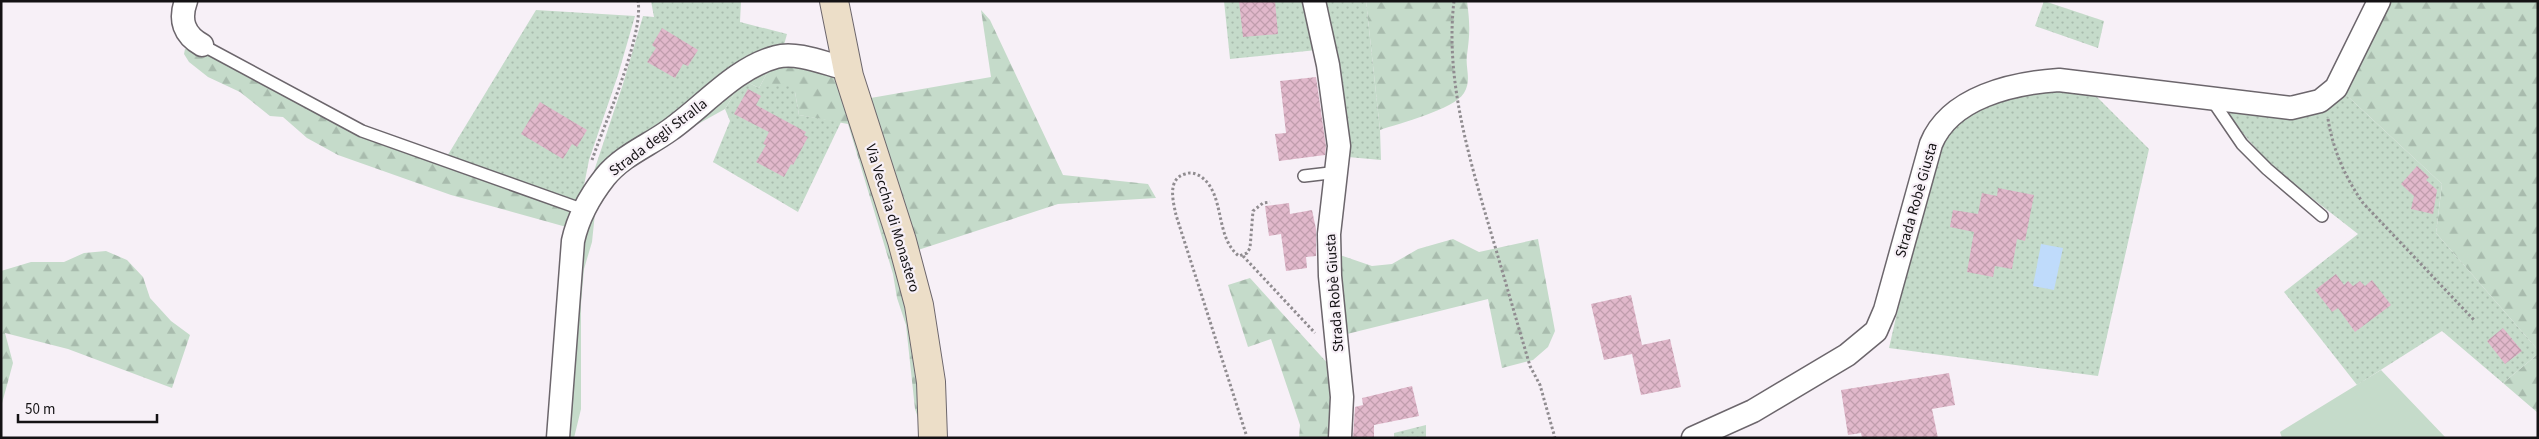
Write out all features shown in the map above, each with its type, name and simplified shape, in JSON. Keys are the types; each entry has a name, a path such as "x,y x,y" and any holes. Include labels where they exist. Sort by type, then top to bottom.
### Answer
{"street":[{"path":"186,1 182,18 185,29 192,38 202,45"},
{"name":"Via Vecchia di Monastero","path":"834,1 847,69 902,241 919,305 931,382 933,438"},
{"name":"Strada Robè Giusta","path":"1314,1 1330,77 1339,146 1338,172 1331,210 1329,242 1342,397 1340,438"},
{"name":"Strada Robè Giusta","path":"1693,438 1737,419 1832,364 1861,346 1876,331 1885,310 1930,144 1942,126 1965,107 1988,95 2008,88 2058,80 2291,108 2313,104 2325,98 2340,82 2378,1"},
{"name":"Strada degli Stralla","path":"558,438 572,248 584,210 605,177 616,166 668,132 728,83 754,66 784,55 847,69"}],"lane":[{"path":"202,45 362,131 584,210"},
{"path":"2212,100 2242,144 2267,169 2322,216"},
{"path":"1304,176 1338,172"}],"path":[{"path":"591,163 625,67 638,19 638,1"},
{"path":"1454,1 1453,53 1470,160 1530,366 1540,385 1555,438"},
{"path":"2325,98 2330,133 2348,182 2363,203 2474,320"},
{"path":"1246,434 1176,215 1172,195 1178,177 1192,173 1209,185 1229,243 1235,253 1243,256 1339,359"},
{"path":"1243,256 1247,253 1252,241 1253,211 1263,203 1270,202"}],"green space":[{"path":"651,1 741,1 740,22 787,34 782,52 592,177 643,16 654,17"},
{"path":"1224,1 1306,1 1317,50 1230,59"},
{"path":"1322,1 1366,1 1380,130 1381,160 1348,157"},
{"path":"1366,1 1467,1 1469,16 1468,83 1464,93 1458,99 1438,110 1380,130"},
{"path":"2044,1 2104,21 2098,48 2035,26"},
{"path":"2385,1 2538,1 2538,350 2436,233 2442,184 2342,91"},
{"path":"536,10 635,16 618,75 589,160 580,206 446,158"},
{"path":"981,10 990,20 1063,175 1148,184 1156,198 1058,204 915,251 865,99 991,77"},
{"path":"185,49 203,50 327,117 577,212 570,228 451,195 338,155 307,138 283,117 270,116 240,92 208,77 189,62 184,54"},
{"path":"773,62 759,88 745,81 740,84 725,109 644,154 634,162 617,180 595,213 592,242 584,269 581,304 581,409 574,438 565,438 578,250 585,224 595,199 605,184 619,169 668,136 731,86"},
{"path":"773,62 835,72 900,267 925,438 915,409 906,325 897,298 893,274 848,124 799,115 795,92 759,88"},
{"path":"745,81 759,88 788,83 795,92 799,115 841,122 798,212 713,162 730,121 725,109 740,84"},
{"path":"2031,90 2091,91 2149,149 2098,376 1889,348 1927,181 1949,130 1978,108"},
{"path":"2342,91 2442,184 2436,233 2538,350 2538,354 2503,383 2442,331 2357,385 2284,292 2358,234 2303,191 2269,161 2238,127 2226,108"},
{"path":"1453,239 1479,252 1538,239 1555,331 1548,347 1533,360 1502,368 1488,299 1343,335 1337,254 1372,266 1392,264 1418,249"},
{"path":"106,251 127,260 143,277 150,298 171,321 190,335 172,388 68,349 5,333 13,363 1,407 1,271 31,262 64,262 84,253"},
{"path":"1250,278 1330,366 1332,438 1299,438 1300,425 1271,339 1248,347 1228,285"},
{"path":"2538,354 2538,413 2503,383"},
{"path":"2381,370 2446,438 2282,438 2280,432"},
{"path":"1426,425 1426,438 1394,438 1394,433"}],"water":[{"path":"2041,244 2063,248 2054,290 2033,286"}],"building":[{"path":"1239,1 1275,1 1278,34 1243,37"},
{"path":"662,28 698,50 688,66 683,64 675,78 647,62 656,48 652,45"},
{"path":"1316,77 1326,146 1325,155 1279,161 1275,134 1286,133 1280,81"},
{"path":"748,89 761,96 756,105 806,132 804,135 808,137 793,165 791,164 784,177 756,162 766,145 763,144 769,132 734,114"},
{"path":"540,102 587,130 577,147 572,144 563,159 521,134"},
{"path":"2417,166 2429,177 2426,180 2437,190 2433,214 2411,209 2414,196 2401,184"},
{"path":"1998,188 2034,195 2025,241 2017,239 2012,269 1995,266 1993,277 1967,272 1974,232 1950,227 1953,210 1978,214 1982,193 1997,196"},
{"path":"1289,203 1290,214 1312,210 1316,229 1316,256 1306,257 1307,268 1286,271 1281,234 1269,236 1265,206"},
{"path":"2336,274 2344,285 2348,281 2353,286 2360,281 2365,286 2372,280 2391,305 2355,332 2338,308 2332,312 2315,290"},
{"path":"1631,295 1642,345 1670,339 1681,387 1641,395 1632,354 1604,360 1591,304"},
{"path":"2503,328 2522,351 2505,364 2487,341"},
{"path":"1949,373 1955,405 1932,409 1938,438 1862,438 1861,433 1848,435 1841,390"},
{"path":"1412,386 1419,416 1374,425 1374,438 1353,438 1355,407 1363,405 1362,398"}]}
